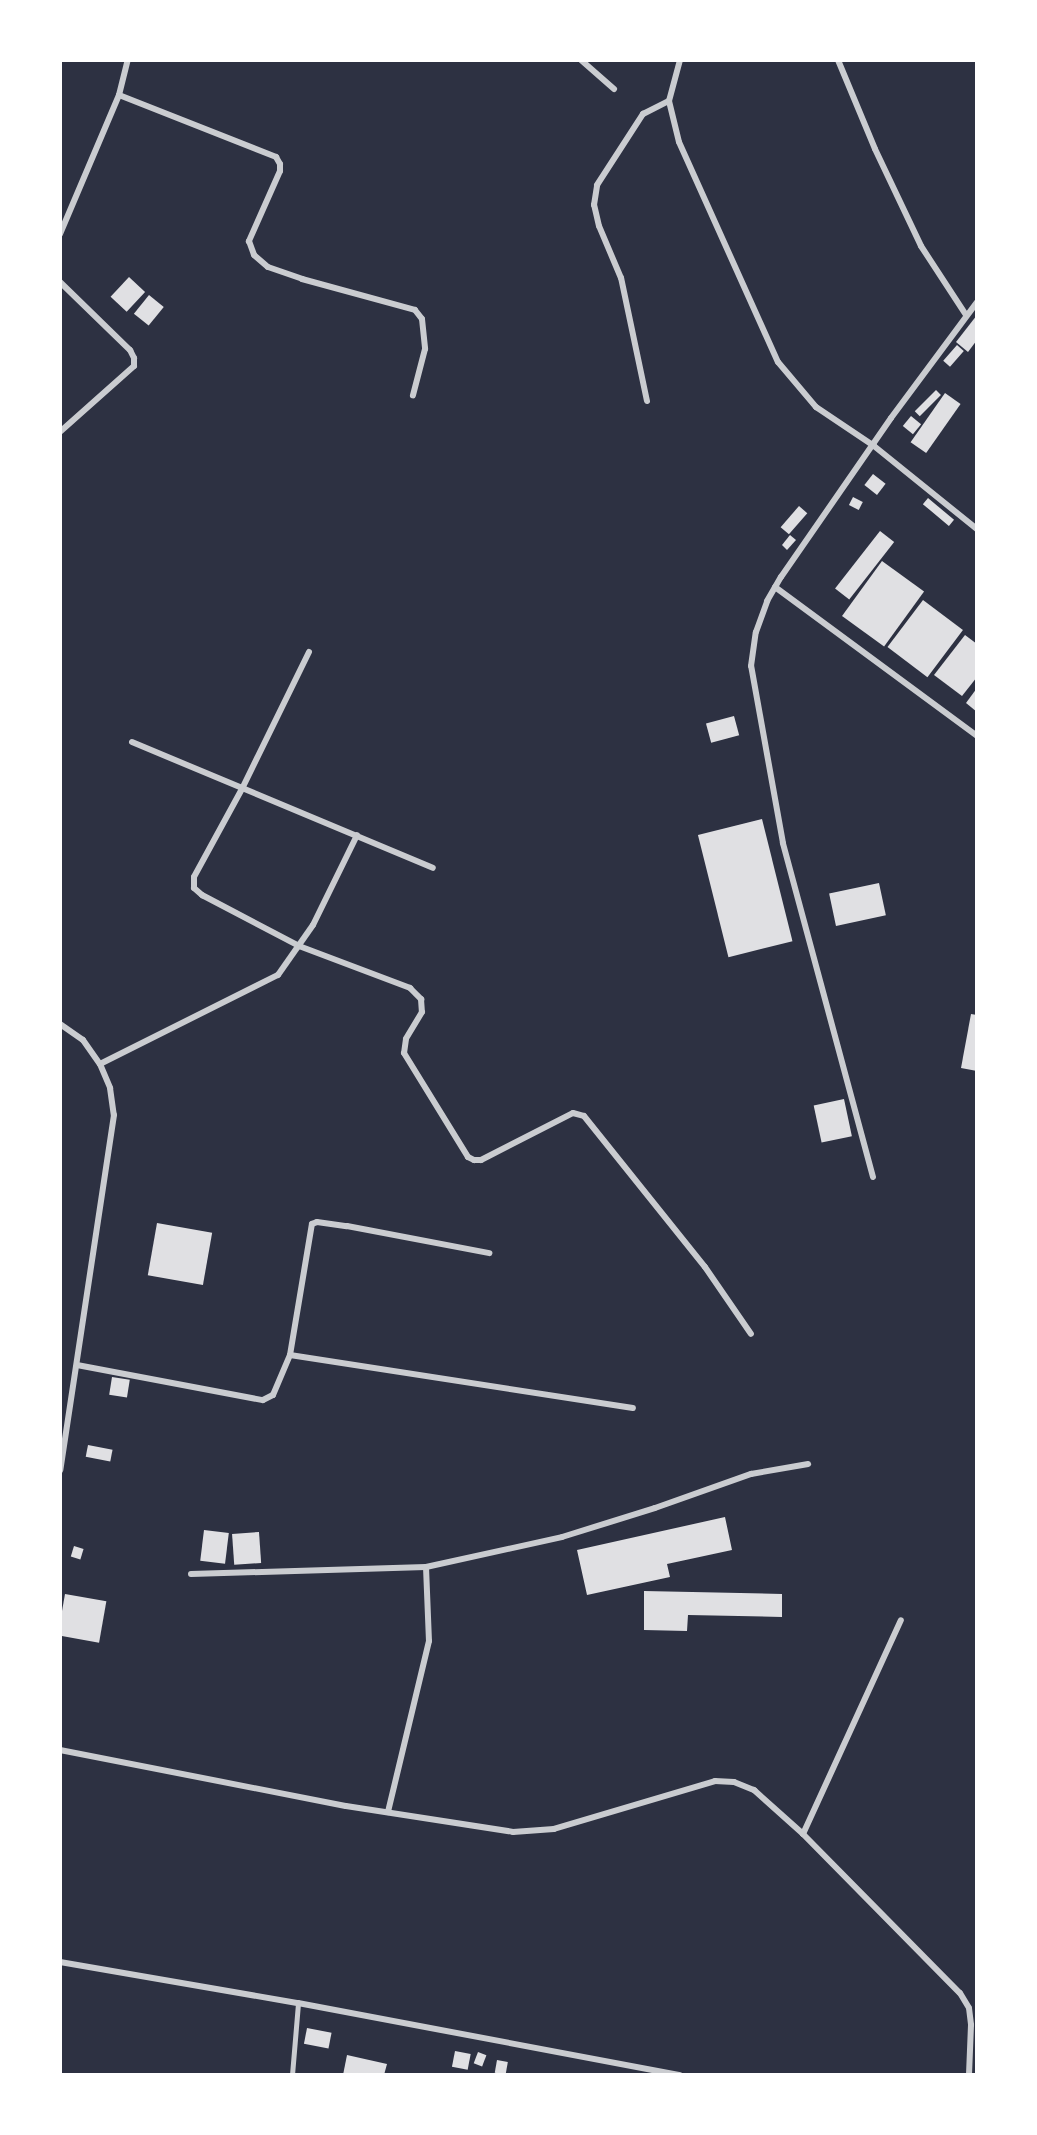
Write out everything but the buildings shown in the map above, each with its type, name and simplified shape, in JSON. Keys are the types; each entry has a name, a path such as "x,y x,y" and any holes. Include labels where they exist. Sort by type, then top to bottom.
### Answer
{"street":[{"path":"60,234 119,95 128,60"},
{"path":"581,60 614,89"},
{"path":"680,60 669,101 679,142 778,362 816,407 874,446 977,529"},
{"path":"838,60 875,149 921,246 966,315"},
{"path":"119,95 276,157 280,164 280,171 249,241 254,255 268,267 302,279 415,310 422,319 425,349 413,394"},
{"path":"646,401 621,278 599,226 594,205 597,185 642,114 669,101"},
{"path":"60,282 130,350 134,358 134,366 60,432"},
{"path":"873,1177 783,843 751,666 756,632 775,587 874,446 891,418 977,302"},
{"path":"775,587 977,736"},
{"path":"309,652 243,787 194,877 194,888 202,895 299,946 410,988 421,999 422,1012 406,1039 404,1053 468,1157 481,1160 573,1113 584,1116 699,1258 751,1334"},
{"path":"132,741 433,868"},
{"path":"100,1064 272,980 313,925 357,835"},
{"path":"60,1024 83,1040 100,1064 110,1088 114,1115 60,1470"},
{"path":"77,1365 263,1400 273,1395 290,1354 312,1224 317,1221 489,1253"},
{"path":"290,1354 633,1408"},
{"path":"192,1574 426,1567 562,1537 752,1474 808,1464"},
{"path":"388,1812 429,1641 426,1567"},
{"path":"803,1834 901,1620"},
{"path":"60,1750 388,1812 513,1832 554,1829 715,1781 734,1782 754,1790 803,1834 960,1993 969,2008 971,2025 969,2075"},
{"path":"60,1962 298,2003 680,2075"}],"lane":[{"path":"292,2075 298,2003"}]}
